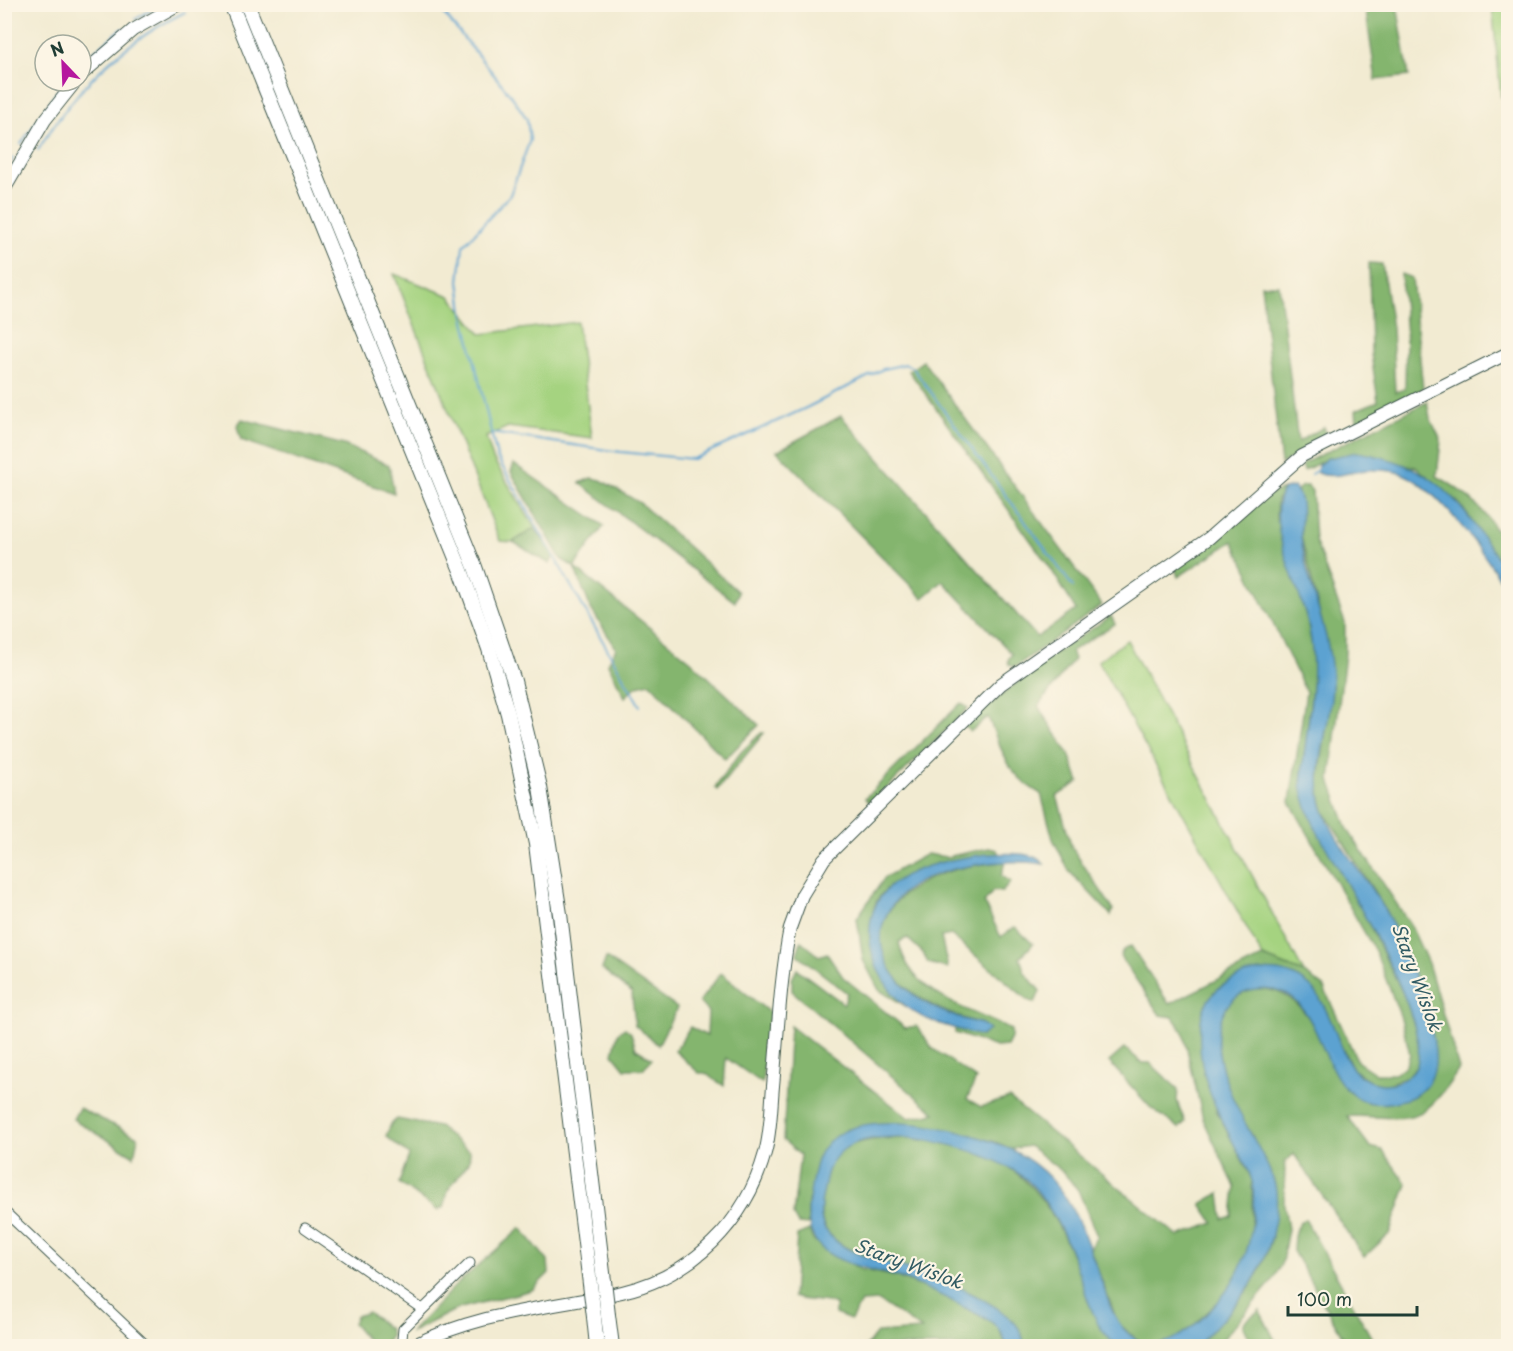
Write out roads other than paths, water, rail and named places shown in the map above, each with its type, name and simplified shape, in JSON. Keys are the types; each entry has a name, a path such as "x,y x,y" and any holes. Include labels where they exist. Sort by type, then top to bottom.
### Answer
{"main road":[{"path":"231,4 245,13 475,567 501,639 519,700 550,843 601,1316 612,1347"},
{"path":"597,1347 601,1316"}],"street":[{"path":"93,65 133,30 179,4"},
{"path":"4,190 45,120 66,93"},
{"path":"412,1347 453,1327 480,1319 634,1289 662,1279 700,1255 718,1238 743,1204 765,1152 790,928 795,910 813,875 838,843 873,812 1001,684 1209,537 1302,456 1509,353"},
{"path":"4,1211 147,1347"},
{"path":"305,1228 422,1309"},
{"path":"405,1347 402,1339 403,1329 470,1263"}],"water":[{"path":"1357,452 1386,458 1410,467 1429,477 1445,490 1460,506 1504,567 1508,575 1508,594 1477,545 1447,509 1417,482 1403,474 1386,470 1368,470 1332,476 1317,473 1318,465 1328,458"},
{"path":"1294,487 1301,504 1301,536 1304,555 1329,649 1331,668 1331,702 1319,778 1323,808 1334,833 1383,907 1410,963 1427,1012 1435,1055 1434,1071 1423,1090 1414,1096 1387,1103 1364,1101 1344,1087 1333,1070 1305,1012 1292,998 1274,990 1250,991 1238,996 1229,1004 1219,1027 1220,1059 1226,1082 1274,1181 1276,1214 1265,1258 1248,1288 1200,1343 1194,1346 1122,1347 1109,1338 1095,1318 1077,1267 1056,1220 1033,1186 1018,1173 970,1151 912,1138 885,1137 861,1141 843,1150 831,1164 825,1181 821,1212 825,1229 844,1247 857,1253 942,1280 997,1308 1016,1324 1023,1339 1024,1346 1006,1346 1002,1333 983,1317 935,1292 898,1277 845,1262 819,1246 811,1233 808,1216 814,1170 822,1149 827,1143 847,1130 863,1125 901,1123 972,1135 1002,1145 1026,1158 1045,1173 1060,1190 1073,1211 1084,1233 1112,1310 1119,1323 1136,1339 1158,1344 1192,1327 1227,1291 1248,1247 1251,1230 1252,1182 1214,1104 1201,1060 1201,1022 1206,1003 1214,993 1225,984 1247,974 1271,970 1282,972 1304,982 1317,993 1347,1059 1354,1070 1366,1080 1389,1084 1403,1079 1410,1075 1418,1057 1415,1029 1403,993 1364,914 1315,827 1306,806 1301,785 1313,679 1313,658 1306,616 1284,551 1277,516 1279,501 1284,489"},
{"path":"987,854 1026,855 1044,864 1009,862 968,866 930,877 913,885 900,896 888,912 882,928 881,944 886,960 905,987 919,999 941,1011 982,1024 989,1030 981,1036 943,1025 908,1008 884,980 876,964 871,946 870,928 873,911 881,896 895,882 927,866"}],"waterway":[{"path":"136,19 161,4"},
{"path":"436,4 513,98 527,119 530,140 510,195 463,246 459,281 463,312 497,457 640,706"},
{"path":"38,150 68,106 101,70 139,39 185,12"},
{"path":"93,52 123,28"},
{"path":"21,144 56,93"},
{"path":"4,174 13,158"},
{"path":"491,433 621,452 693,459 806,408 883,369 906,364 913,368 1073,587"},
{"name":"Stary Wislok","path":"1311,474 1319,469"}]}
